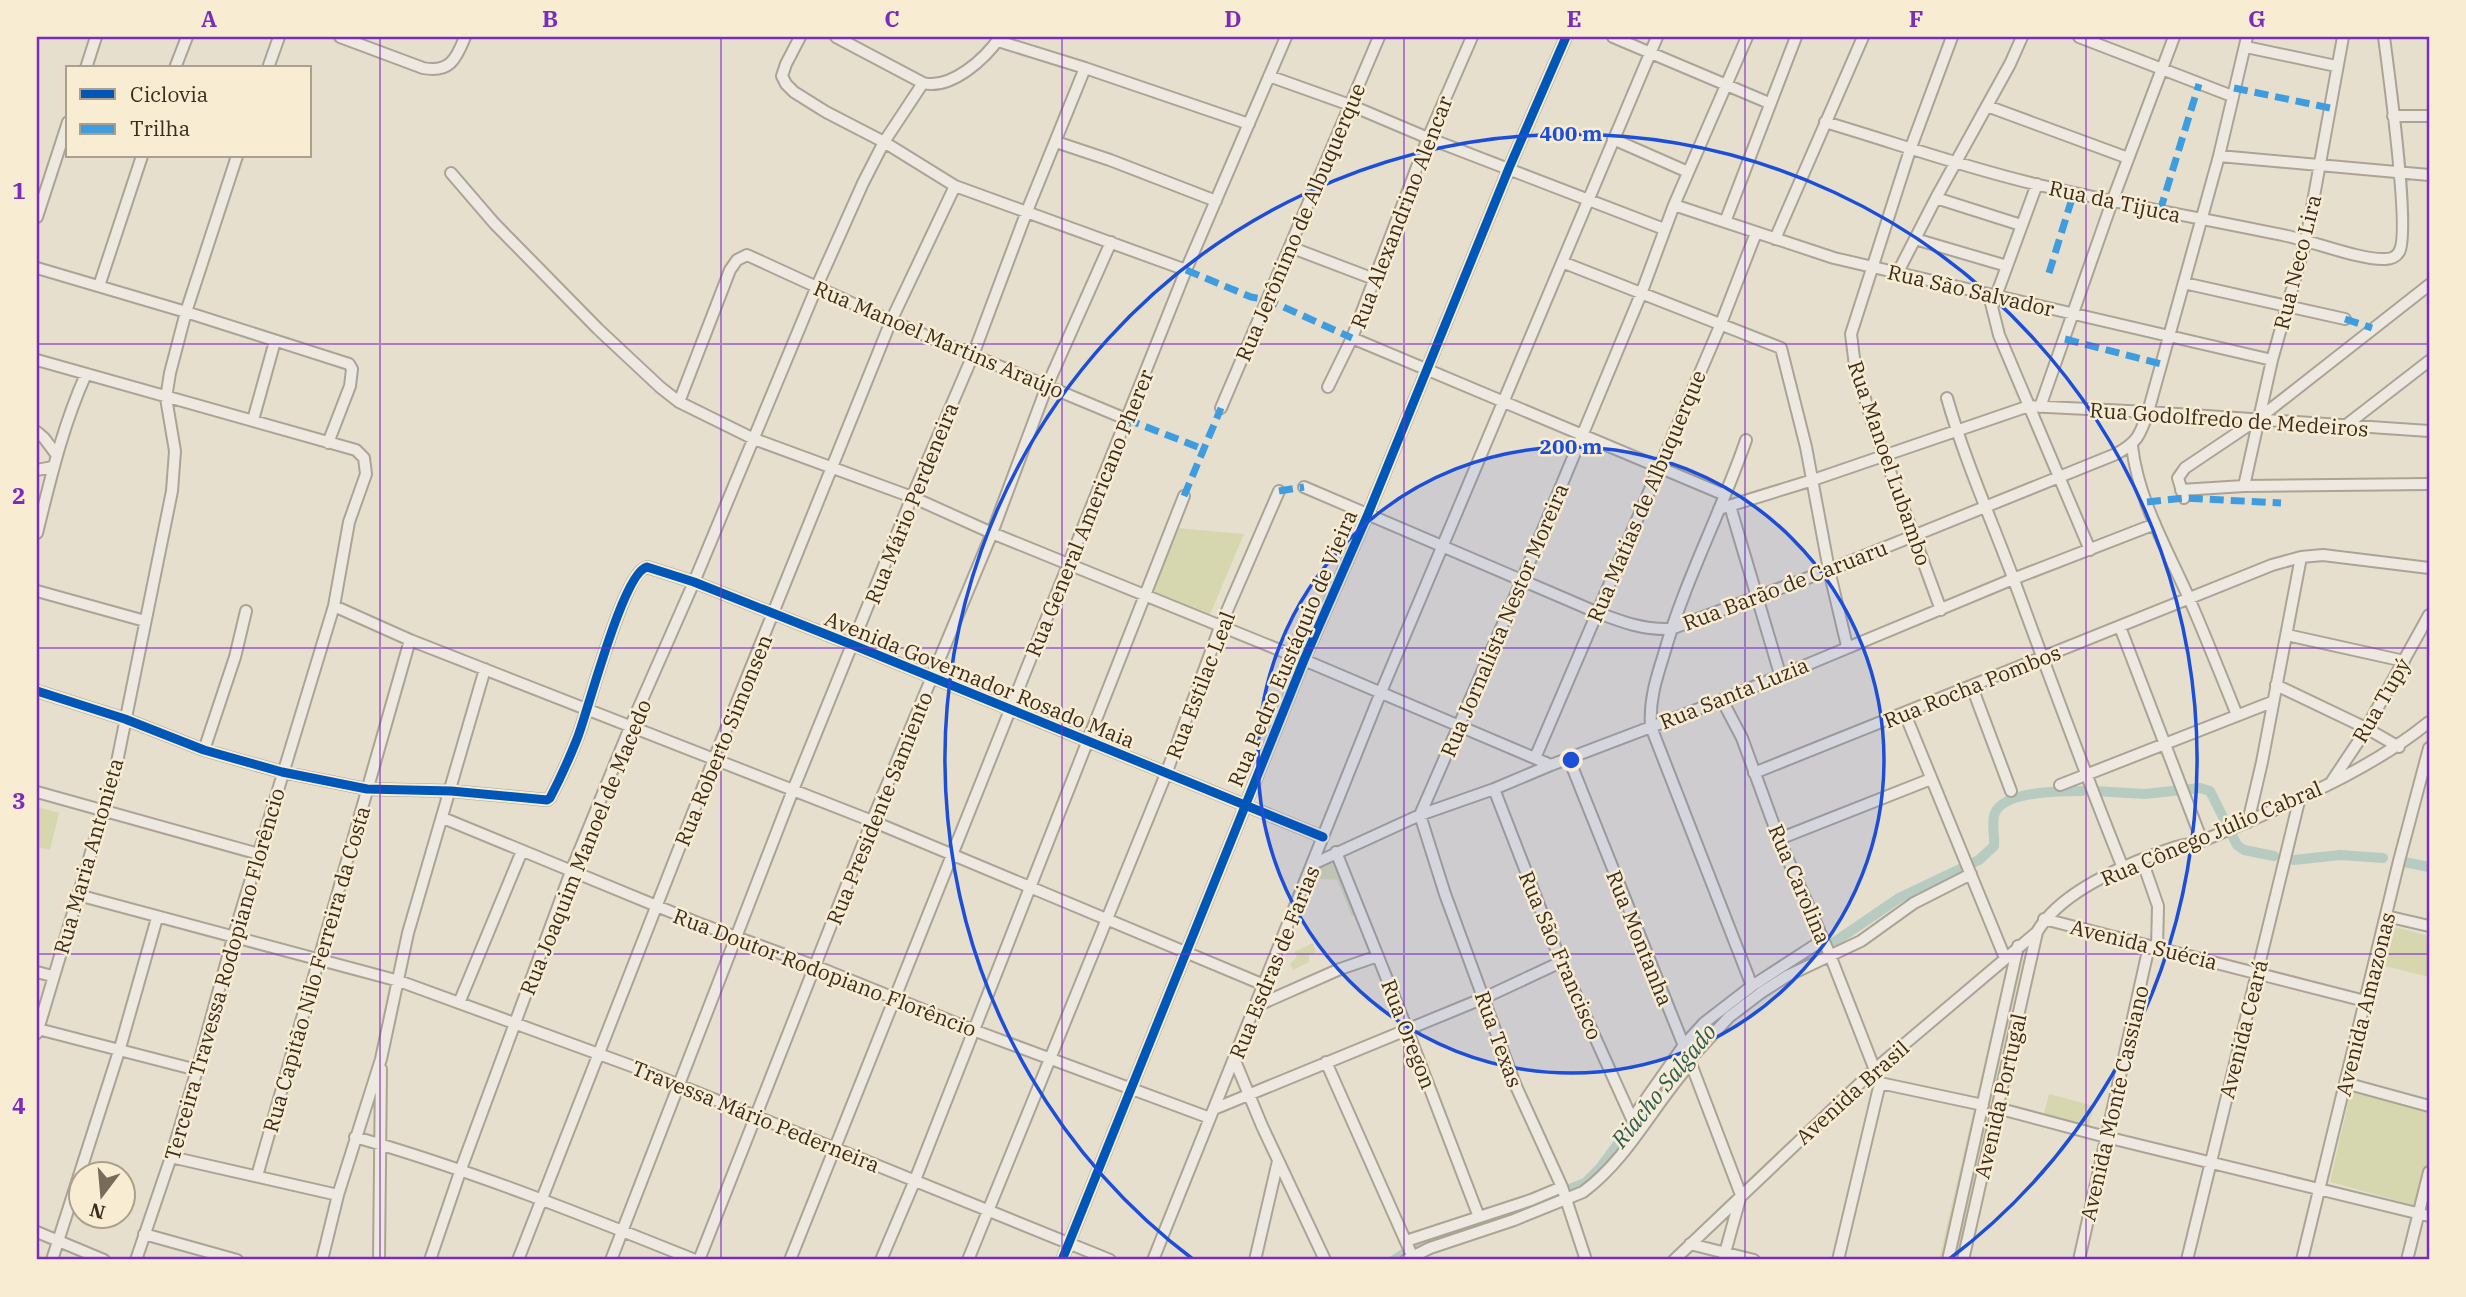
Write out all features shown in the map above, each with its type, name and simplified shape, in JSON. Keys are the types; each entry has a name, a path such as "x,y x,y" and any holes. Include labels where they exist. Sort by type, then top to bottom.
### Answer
{"street":[{"path":"87,66 96,37"},
{"path":"176,66 187,37"},
{"path":"269,66 279,37"},
{"path":"340,37 370,41 423,68 436,70 446,69 465,37"},
{"path":"800,37 782,76 793,92 826,112 884,142 955,186 1186,270"},
{"path":"836,37 923,83 933,85 947,81 981,59 999,39 1249,124"},
{"name":"Rua Jerônimo de Albuquerque","path":"1221,408 1379,37"},
{"name":"Rua Alexandrino Alencar","path":"1328,387 1353,338 1428,138 1472,37"},
{"name":"Rua Pedro Eustáquio de Vieira","path":"1062,1260 1304,660 1368,514 1509,167 1566,37"},
{"path":"1614,37 1769,103"},
{"name":"Rua Esdras de Farias","path":"1153,1260 1381,692 1657,37"},
{"name":"Rua Jornalista Nestor Moreira","path":"1420,815 1522,580 1641,294 1664,229 1747,37"},
{"path":"1725,222 1796,37"},
{"path":"1775,239 1863,37"},
{"name":"Rua Manoel Lubambo","path":"1941,610 1873,425 1851,349 1852,328 1874,267 1910,149 1952,37"},
{"path":"1898,272 2010,65 2022,37"},
{"path":"2079,37 2105,41 2162,69 2232,96"},
{"path":"2035,407 2074,314 2113,199 2174,37"},
{"name":"Rua Neco Lira","path":"2244,486 2272,360 2306,240 2343,37"},
{"path":"2384,37 2399,172"},
{"name":"Rua General Americano Pherer","path":"790,1260 950,855 1186,270 1269,76 1282,38"},
{"path":"2237,715 2155,524 2137,473 2132,446 2148,412 2219,156 2246,42 2336,66"},
{"name":"Rua Mário Perdeneira","path":"611,1260 793,790 973,355 1085,68"},
{"path":"1269,76 1350,105 1664,229"},
{"name":"Rua Joaquim Manoel de Macedo","path":"430,1260 572,869 631,725 863,183 884,142 923,83"},
{"path":"1987,106 2128,158"},
{"path":"2393,116 2429,116"},
{"name":"Rua da Tijuca","path":"1825,122 2037,184 2385,259 2393,258 2401,245 2399,172"},
{"path":"37,217 66,128"},
{"path":"1613,139 1688,172"},
{"path":"1056,142 1216,201"},
{"path":"2219,156 2429,175"},
{"path":"99,286 141,158"},
{"path":"166,398 186,312 236,158"},
{"path":"451,173 494,223 589,319 679,402 754,439 912,497 992,533 1304,660 1551,765"},
{"path":"2037,184 2007,266 1992,295 1999,335 2035,407 2060,478 2090,550"},
{"name":"Rua Roberto Simonsen","path":"518,1260 714,759 891,320 955,186"},
{"path":"1936,198 2021,225"},
{"name":"Rua São Salvador","path":"1674,205 1834,258 2272,360"},
{"name":"Rua Matias de Albuquerque","path":"1535,758 1720,326 1756,233"},
{"path":"1915,239 2007,266"},
{"name":"Rua Presidente Samiento","path":"697,1260 872,821 992,533 1047,386 1111,242"},
{"path":"1290,247 1374,279"},
{"name":"Rua Manoel Martins Araújo","path":"679,402 730,270 741,256 753,256 891,320 1126,419"},
{"path":"1562,262 1781,348 1814,480 1829,570 1847,646"},
{"path":"37,268 349,364 353,375 328,443"},
{"path":"2184,283 2345,318"},
{"path":"2429,285 2258,419 2185,468 2178,478 2183,494 2244,486 2429,484"},
{"path":"1353,338 1725,495"},
{"path":"253,420 275,341"},
{"name":"Terceira Travessa Rodopiano Florêncio","path":"37,360 356,450 362,454 367,467 349,522 334,606 282,772 171,1157 136,1260"},
{"path":"2345,426 2429,361"},
{"path":"37,533 52,467 74,400 86,374"},
{"name":"Rua Maria Antonieta","path":"37,1031 105,810 145,621 173,480 175,451 166,398"},
{"path":"1947,398 1984,509 2123,868"},
{"path":"1724,508 1814,480 1956,430 2035,407"},
{"name":"Rua Godolfredo de Medeiros","path":"2035,407 2429,431"},
{"path":"37,432 57,454"},
{"path":"1746,440 1725,495 1724,508 1671,629 1650,709 1651,727 1752,986"},
{"name":"Rua Barão de Caruaru","path":"1671,629 1984,509 2097,464 2132,446"},
{"path":"37,470 52,467"},
{"path":"1304,487 1442,548 1631,626 1671,629"},
{"name":"Rua Estilac Leal","path":"968,1260 1166,774 1220,627 1279,491"},
{"path":"881,1260 915,1180 1184,496"},
{"path":"1724,508 1780,674"},
{"name":"Rua Santa Luzia","path":"1313,864 1420,815 1494,789 1722,699 1847,646 2155,524"},
{"name":"Rua Rocha Pombos","path":"1755,772 2272,565 2301,558 2334,556 2429,568"},
{"path":"2248,822 2301,558"},
{"name":"Avenida Governador Rosado Maia","path":"587,708 630,586 638,571 647,567 694,582 853,645 1323,837"},
{"path":"37,591 145,621"},
{"path":"334,606 410,640 872,821 1264,985"},
{"path":"204,750 235,657 246,611"},
{"name":"Rua Tupý","path":"2331,783 2366,728 2429,615"},
{"path":"2120,627 2202,841"},
{"path":"2287,635 2404,661"},
{"name":"Rua Capitão Nilo Ferreira da Costa","path":"257,1176 410,640"},
{"path":"323,1260 338,1195 381,1059 408,933 485,669"},
{"path":"2276,685 2366,728 2399,747"},
{"path":"1972,687 2011,791"},
{"path":"37,691 125,719 204,750 282,772 368,789 451,791 547,800 577,740 587,708"},
{"name":"Rua Carolina","path":"1722,699 1742,738 1779,839 1827,948 1880,1083"},
{"path":"2060,785 2272,702"},
{"path":"1905,714 2005,958"},
{"name":"Rua Cônego Júlio Cabral","path":"2037,932 2044,919 2081,890 2123,868 2202,841 2331,783 2399,747 2429,722"},
{"name":"Avenida Amazonas","path":"2302,1260 2429,748"},
{"name":"Rua Montanha","path":"1569,759 1688,1054 1741,1195"},
{"path":"1779,839 1930,779"},
{"name":"Rua São Francisco","path":"1494,789 1561,962 1632,1119 1688,1054"},
{"path":"37,792 259,854"},
{"name":"Avenida Ceará","path":"2187,1260 2300,797"},
{"name":"Rua Texas","path":"1420,815 1445,894 1515,1084 1562,1188 1586,1260"},
{"name":"Rua Doutor Rodopiano Florêncio","path":"443,818 572,869 658,907 815,966 973,1030 1130,1090 1212,1114"},
{"path":"459,1003 522,850"},
{"name":"Rua Oregon","path":"1336,852 1479,1217"},
{"name":"Avenida Monte Cassiano","path":"2079,1260 2153,947 2158,906 2143,860"},
{"path":"1409,1253 1514,1220 1566,1200 1592,1186 1623,1151 1664,1094 1716,1012 1752,986 1827,948 1861,941 1927,894 1971,873"},
{"name":"Travessa Mário Pederneira","path":"78,895 399,981 600,1053 1110,1260"},
{"path":"2386,916 2429,926"},
{"path":"52,1260 120,1048 157,918"},
{"name":"Avenida Suécia","path":"2044,919 2365,1001"},
{"name":"Avenida Brasil","path":"1674,1260 1875,1069 2037,932"},
{"name":"Avenida Portugal","path":"1964,1260 2037,932"},
{"name":"Avenida Portugal","path":"1948,1260 2018,946"},
{"path":"1688,1054 1729,1017 1827,948"},
{"path":"1254,1007 1340,969 1378,956"},
{"path":"1212,1114 1249,1094 1484,998 1561,962"},
{"path":"37,972 52,976"},
{"path":"37,1031 120,1048 197,1070"},
{"path":"379,1260 381,1059"},
{"path":"1235,1061 1325,1260"},
{"path":"1326,1062 1409,1253"},
{"path":"1838,1260 1880,1083 1983,1105"},
{"path":"2345,1083 2429,1106"},
{"path":"1997,1108 2424,1215"},
{"path":"355,1137 461,1169 697,1260"},
{"path":"171,1157 338,1195"},
{"path":"1255,1260 1278,1161"},
{"path":"2407,1260 2424,1215 2429,1172"},
{"path":"1409,1253 1479,1217 1562,1188"},
{"path":"1724,1257 1741,1195"},
{"path":"37,1232 104,1260"},
{"path":"144,1234 234,1260"},
{"path":"1690,1244 1724,1257 1754,1260"}],"green space":[{"path":"1177,528 1244,534 1208,619 1151,591"},
{"path":"37,807 59,813 50,850 37,847"},
{"path":"1334,859 1356,915 1352,916 1337,880 1319,879 1310,901 1306,900 1318,869"},
{"path":"2395,927 2429,936 2429,977 2385,966"},
{"path":"2028,936 1956,1260 1939,1260 2011,948"},
{"path":"1313,943 1316,952 1309,955 1309,962 1293,970 1290,964 1297,957 1294,952"},
{"path":"2351,1090 2429,1111 2429,1160 2417,1206 2330,1182"},
{"path":"2049,1094 2094,1106 2088,1129 2043,1117"}],"waterway":[{"name":"Riacho Salgado","path":"2094,791 2145,794 2200,788 2210,791 2237,845 2244,850 2274,856"},
{"name":"Riacho Salgado","path":"1806,956 1836,941 1899,898 1979,860 1994,846 1995,813 2009,800 2034,794 2082,791"},
{"name":"Riacho Salgado","path":"2294,860 2340,855 2383,858"},
{"name":"Riacho Salgado","path":"2399,861 2429,867"},
{"name":"Riacho Salgado","path":"1555,1195 1585,1183 1600,1168 1640,1114"},
{"name":"Riacho Salgado","path":"1394,1260 1418,1245 1510,1212"}],"marked path":[{"path":"2160,211 2199,84"},
{"path":"2234,88 2330,108"},
{"path":"2049,273 2074,192"},
{"path":"1186,270 1251,297 1268,300 1352,338"},
{"path":"2345,319 2372,328"},
{"path":"2065,339 2161,364"},
{"path":"1184,496 1221,408"},
{"path":"1126,419 1203,449"},
{"path":"1279,491 1304,487"},
{"path":"2147,502 2184,498 2281,503"}],"cycle path":[{"path":"1062,1260 1304,660 1368,514 1509,168 1566,37"},
{"path":"37,691 125,719 204,750 282,772 367,789 451,791 547,800 577,739 627,592 647,567 694,582 853,645 1323,837"}]}
